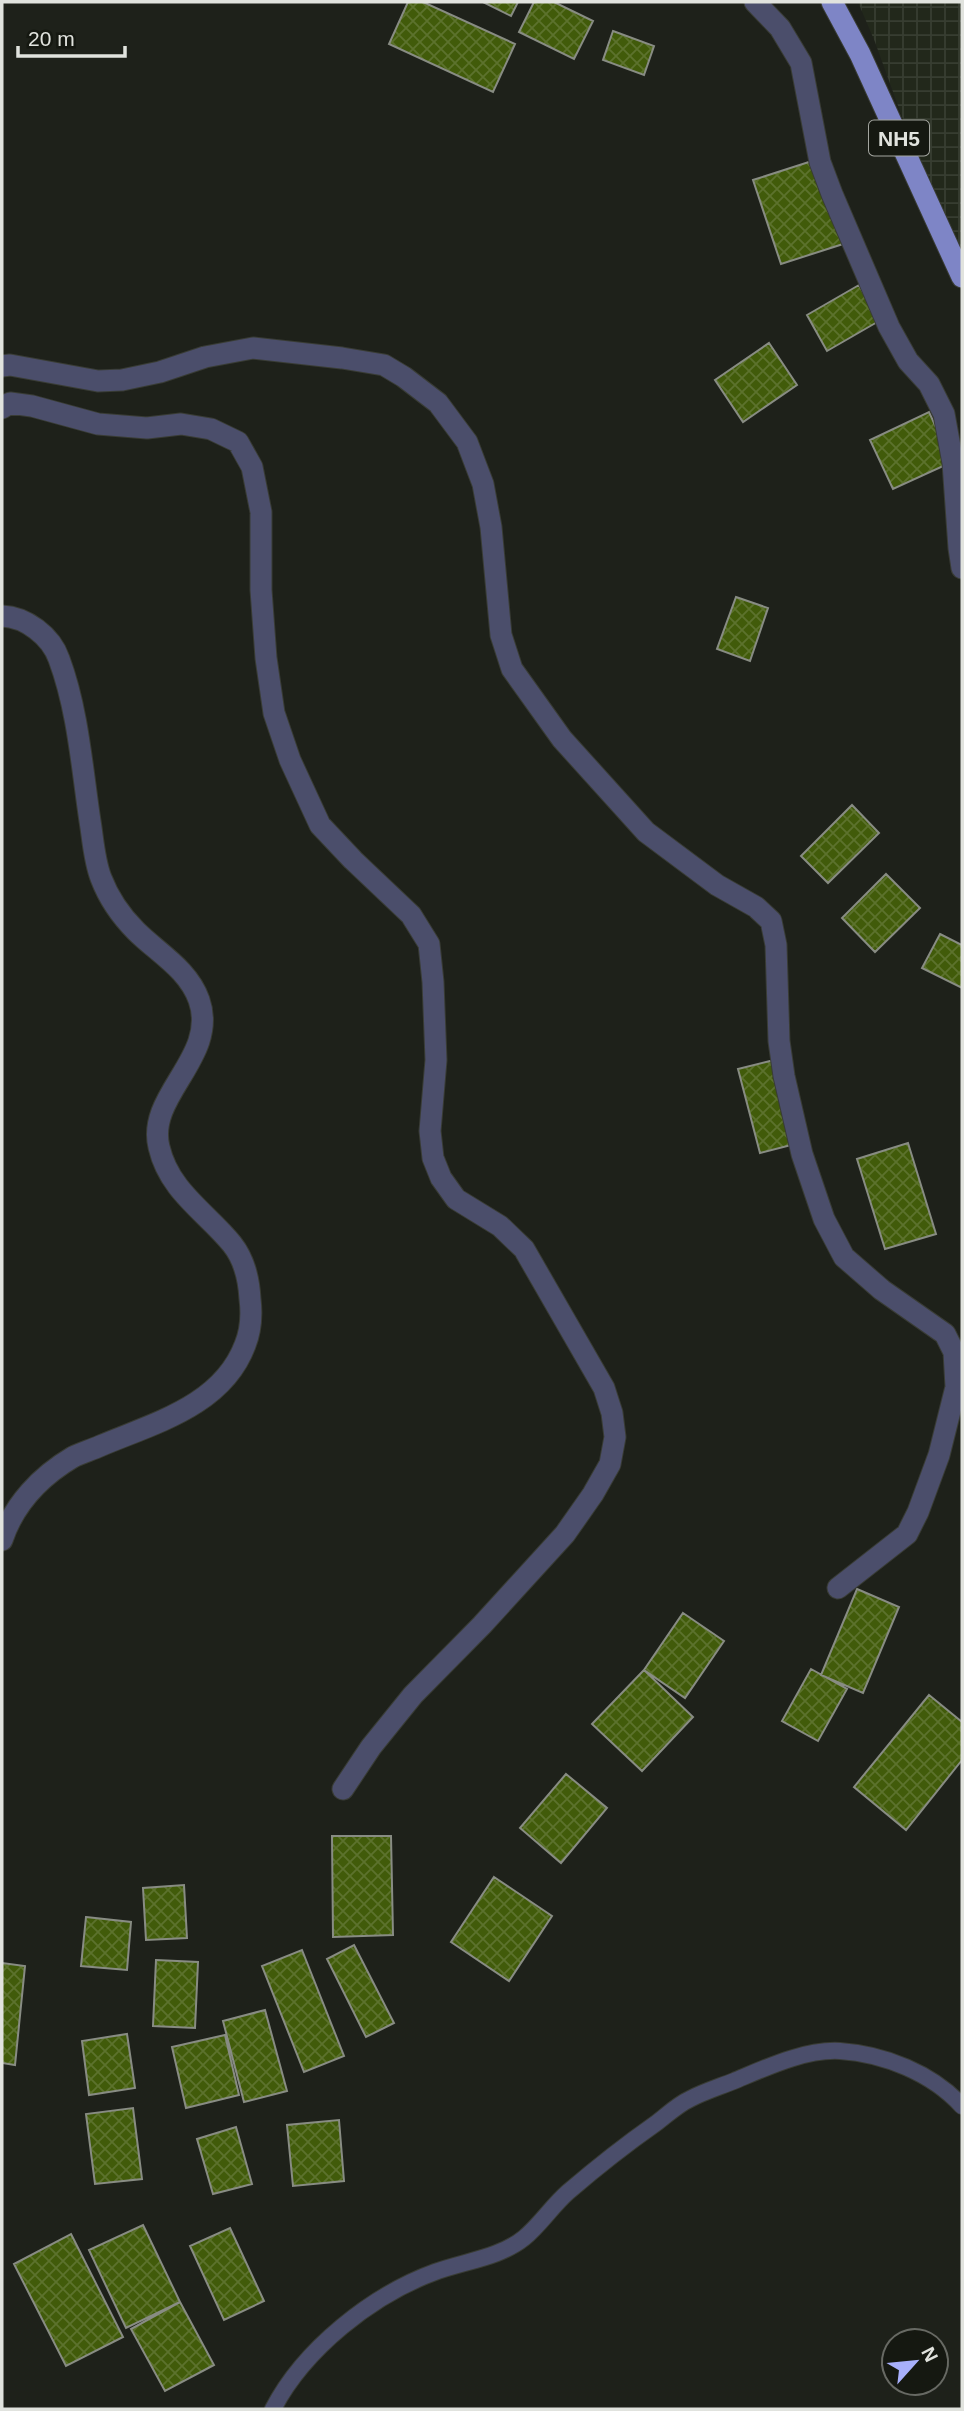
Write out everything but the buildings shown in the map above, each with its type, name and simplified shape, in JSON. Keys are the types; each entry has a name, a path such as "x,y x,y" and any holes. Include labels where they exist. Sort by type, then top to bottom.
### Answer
{"highway":[{"name":"NH5","path":"832,2 871,77 962,276"}],"street":[{"path":"755,2 780,28 801,63 820,162 832,194 889,327 908,361 929,384 944,414 953,463 962,568"},
{"path":"2,366 98,381 122,380 160,372 205,357 253,348 342,358 384,365 404,377 438,404 467,442 483,484 491,527 501,635 512,669 562,739 646,832 717,886 756,907 771,921 776,945 779,1041 784,1076 802,1154 824,1219 844,1257 882,1290 945,1334 954,1352 956,1387 939,1455 918,1512 907,1534 838,1588"},
{"path":"2,408 10,403 32,406 98,424 147,428 181,424 211,429 238,442 243,450 252,467 261,512 261,590 266,658 274,713 290,760 320,825 411,915 429,944 436,1060 430,1131 433,1158 441,1178 456,1199 500,1226 524,1249 604,1388 612,1413 615,1437 610,1464 565,1534 482,1625 413,1695 371,1747 343,1789"},
{"path":"2,616 17,616 40,632 58,656 73,713 98,871 108,898 136,931 184,974 199,1000 204,1027 195,1054 162,1113 157,1128 158,1145 176,1186 234,1246 249,1281 252,1316 245,1345 232,1369 209,1395 180,1413 73,1457 30,1490 7,1525 2,1540"}],"lane":[{"path":"273,2409 298,2372 331,2336 364,2310 403,2286 436,2272 491,2256 523,2239 566,2194 688,2099 786,2059 838,2051 883,2058 918,2072 951,2093 962,2106"}],"shaded area":[{"path":"858,2 962,2 962,283 875,42"}]}
